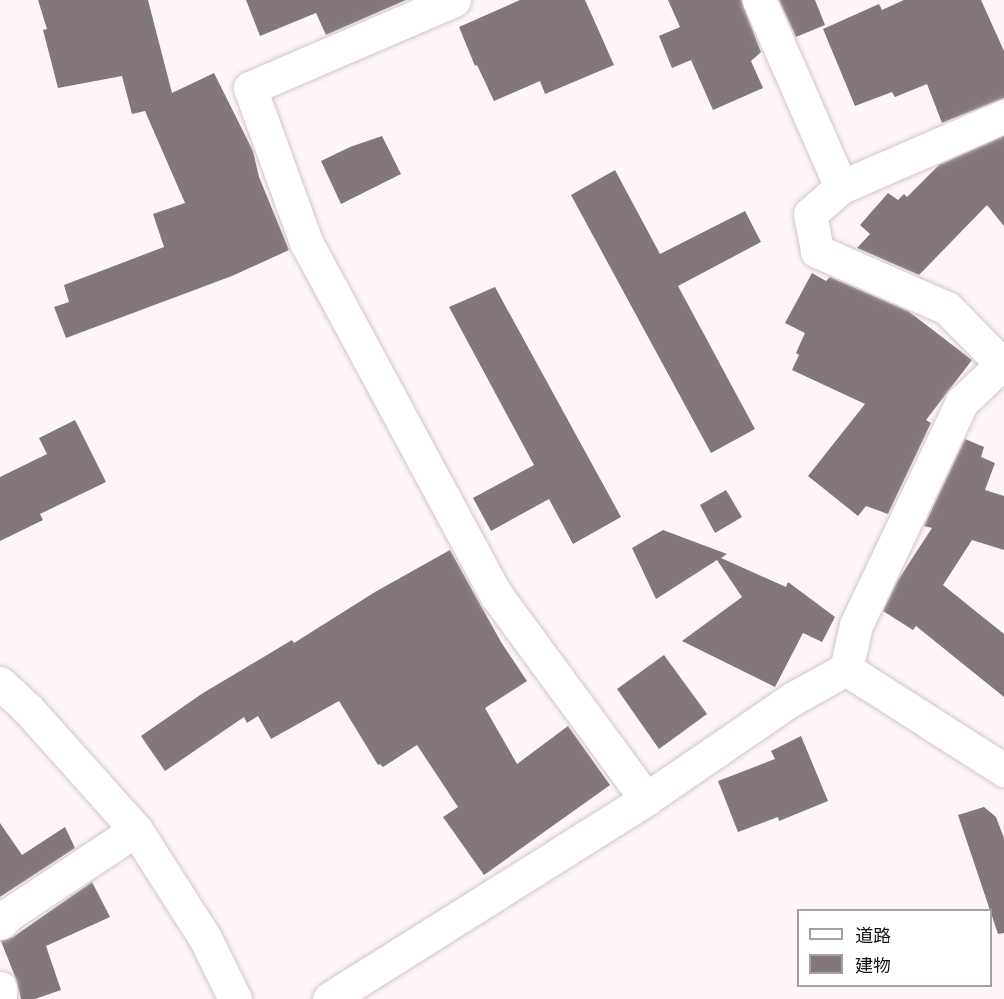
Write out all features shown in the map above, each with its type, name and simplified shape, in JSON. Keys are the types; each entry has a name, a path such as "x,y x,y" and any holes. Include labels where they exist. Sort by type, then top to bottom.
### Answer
{"street":[{"path":"454,0 250,88 306,242 497,596 646,799"},
{"path":"759,0 841,187"},
{"path":"328,999 646,799 792,699 846,669 856,625 962,402 1003,363 947,308 817,251 810,214 841,187 1004,116"},
{"path":"846,669 1004,770"},
{"path":"0,683 27,708 136,830 205,938 236,999"},
{"path":"0,922 136,830"},
{"path":"0,988 0,998"}],"building":[{"path":"38,0 148,0 172,93 214,73 253,151 259,177 289,250 232,276 66,338 54,307 69,302 64,285 164,247 153,214 185,203 145,111 132,114 122,76 58,88 43,30 47,29"},
{"path":"246,0 406,0 326,35 316,13 260,36"},
{"path":"520,0 585,0 614,65 545,94 540,81 494,101 477,65 475,66 459,27"},
{"path":"668,0 741,0 761,52 751,61 763,88 713,110 691,60 672,68 659,36 680,27"},
{"path":"779,0 815,0 825,25 796,37"},
{"path":"904,0 981,0 1004,51 1004,98 942,123 927,84 895,97 892,92 855,106 823,29 879,4 882,10"},
{"path":"382,136 401,174 341,204 321,161 350,147"},
{"path":"1004,136 1004,226 987,205 919,275 857,248 870,234 860,225 888,193 898,200 904,194 907,197 939,165"},
{"path":"615,170 660,254 745,211 761,242 678,286 755,429 711,453 571,195"},
{"path":"812,273 826,281 830,277 908,311 972,360 926,420 931,423 888,514 866,506 858,516 808,476 865,404 792,370 799,355 796,353 805,333 785,323"},
{"path":"495,287 621,517 573,544 549,499 491,531 473,498 534,465 449,307"},
{"path":"75,420 106,482 40,514 43,520 0,541 0,477 47,454 39,438"},
{"path":"965,439 984,447 981,457 995,463 985,490 1004,496 1004,550 972,540 943,585 1004,634 1004,697 916,626 913,630 883,611 898,580 932,528 924,526"},
{"path":"726,490 742,517 715,533 700,505"},
{"path":"663,530 727,554 721,558 786,587 788,582 835,617 822,642 803,633 775,687 682,641 742,597 717,560 656,599 632,548"},
{"path":"450,550 501,642 527,681 485,708 517,764 568,726 610,785 484,875 443,817 458,807 417,745 383,767 378,765 339,701 271,739 258,716 247,723 244,717 165,771 141,736 203,693 292,640 294,643 375,592"},
{"path":"664,655 707,714 659,749 617,689"},
{"path":"801,736 828,801 779,821 778,817 738,832 718,781 775,759 771,751"},
{"path":"984,807 996,817 1004,838 1004,933 998,934 992,909 990,909 958,815"},
{"path":"0,823 22,855 65,827 75,848 0,897"},
{"path":"92,882 110,917 46,946 61,990 35,999 21,999 1,941 13,937"}]}
